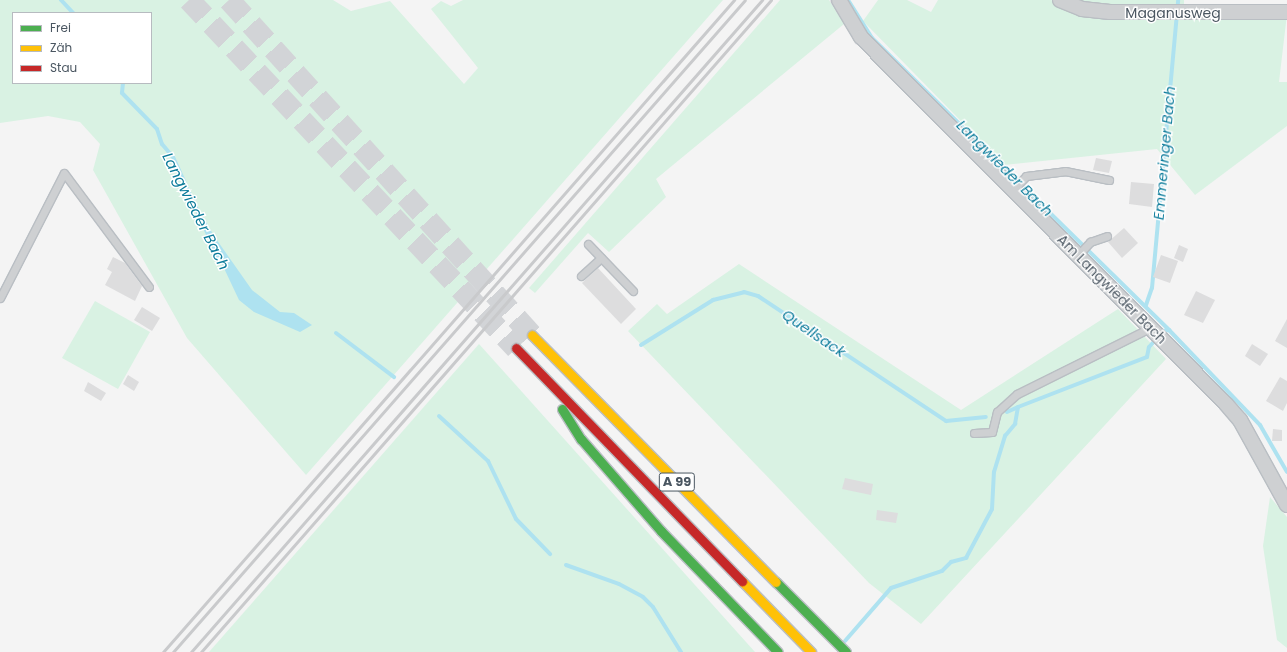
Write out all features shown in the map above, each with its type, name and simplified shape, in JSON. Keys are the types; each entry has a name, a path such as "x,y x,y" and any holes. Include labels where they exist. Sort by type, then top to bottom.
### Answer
{"highway":[{"name":"A 99","path":"532,335 846,652"},
{"name":"A 99","path":"516,348 808,649"},
{"path":"529,360 581,439 616,480 778,652"}],"street":[{"name":"Am Langwieder Bach","path":"839,0 861,37 1015,188 1083,250 1156,334 1240,420 1287,505"},
{"name":"Maganusweg","path":"1060,0 1099,12 1287,12"}],"lane":[{"path":"1015,188 1024,178 1065,171 1109,180"},
{"path":"0,298 64,173 149,286"},
{"path":"1083,250 1107,236"},
{"path":"588,244 633,291"},
{"path":"581,276 601,258"},
{"path":"974,433 992,432 997,412 1017,394 1156,334"}],"green space":[{"path":"0,0 333,0 351,11 390,1 464,84 478,68 431,9 441,1 451,6 463,0 723,0 306,475 187,338 93,170 100,144 80,122 48,116 0,123"},
{"path":"780,0 829,0 844,24 656,179 666,197 609,252 588,233 535,293 529,288"},
{"path":"878,0 907,0 931,12 938,0 1051,0 1061,4 1287,14 1279,82 1287,82 1287,126 1195,195 1157,149 1004,165 863,21"},
{"path":"1066,0 1184,0 1184,11 1097,9"},
{"path":"739,264 961,410 1118,309 1166,359 921,624 869,583 628,331 657,304 667,314"},
{"path":"95,301 150,332 118,389 62,358"},
{"path":"479,344 755,652 209,652"},
{"path":"1270,497 1287,517 1287,648 1277,640 1263,546"}],"water":[{"path":"180,175 214,236 252,290 280,312 294,313 312,325 300,332 254,312 239,300"}],"building":[{"path":"1096,158 1112,161 1109,173 1093,170"},
{"path":"1131,182 1154,184 1152,207 1129,204"},
{"path":"1124,228 1138,243 1122,258 1108,242"},
{"path":"1179,245 1188,249 1183,262 1174,258"},
{"path":"1161,255 1178,261 1170,283 1153,277"},
{"path":"113,257 125,263 142,286 135,301 105,285 112,272 107,269"},
{"path":"598,268 636,309 621,324 582,283"},
{"path":"1196,291 1215,300 1203,323 1184,315"},
{"path":"142,307 160,318 152,331 134,320"},
{"path":"1287,319 1287,348 1275,341"},
{"path":"1252,344 1268,354 1260,366 1245,356"},
{"path":"128,375 139,382 134,391 123,384"},
{"path":"1280,377 1287,381 1287,403 1283,411 1266,401"},
{"path":"88,382 106,393 101,401 84,391"},
{"path":"1273,429 1282,430 1282,441 1272,441"},
{"path":"845,478 873,484 871,495 842,489"},
{"path":"877,510 898,513 896,523 876,520"}],"waterway":[{"name":"Langwieder Bach","path":"61,0 72,12"},
{"name":"Langwieder Bach","path":"848,0 872,38 1169,330"},
{"name":"Emmeringer Bach","path":"1146,305 1152,288 1178,0"},
{"name":"Langwieder Bach","path":"123,84 122,93 157,129 162,144 173,157 219,259"},
{"name":"Quellsack","path":"641,345 713,300 744,292 758,296 946,421 986,417"},
{"name":"Langwieder Bach","path":"845,641 891,588 942,571 951,562 966,558 992,509 994,472 1005,436 1015,424 1018,407 1147,357 1149,347 1164,331 1169,330 1260,425 1287,472"},
{"name":"Langwieder Bach","path":"336,333 394,377"},
{"name":"Quellsack","path":"1007,412 1018,407"},
{"name":"Langwieder Bach","path":"439,416 488,461 516,519 550,554"},
{"name":"Langwieder Bach","path":"566,565 619,584 643,597 653,607 681,652"}],"tunnel":[{"path":"189,0 516,348"},
{"path":"229,0 532,335"}],"railway":[{"path":"163,652 734,0"},
{"path":"173,652 745,0"},
{"path":"191,652 762,0"},
{"path":"201,652 771,0"}],"traffic: fast":[{"path":"562,409 581,439 661,531 778,652"},
{"path":"776,582 846,652"}],"traffic: slow":[{"path":"532,335 776,582"},
{"path":"742,581 811,652"}],"traffic: jam":[{"path":"516,348 742,581"}]}
